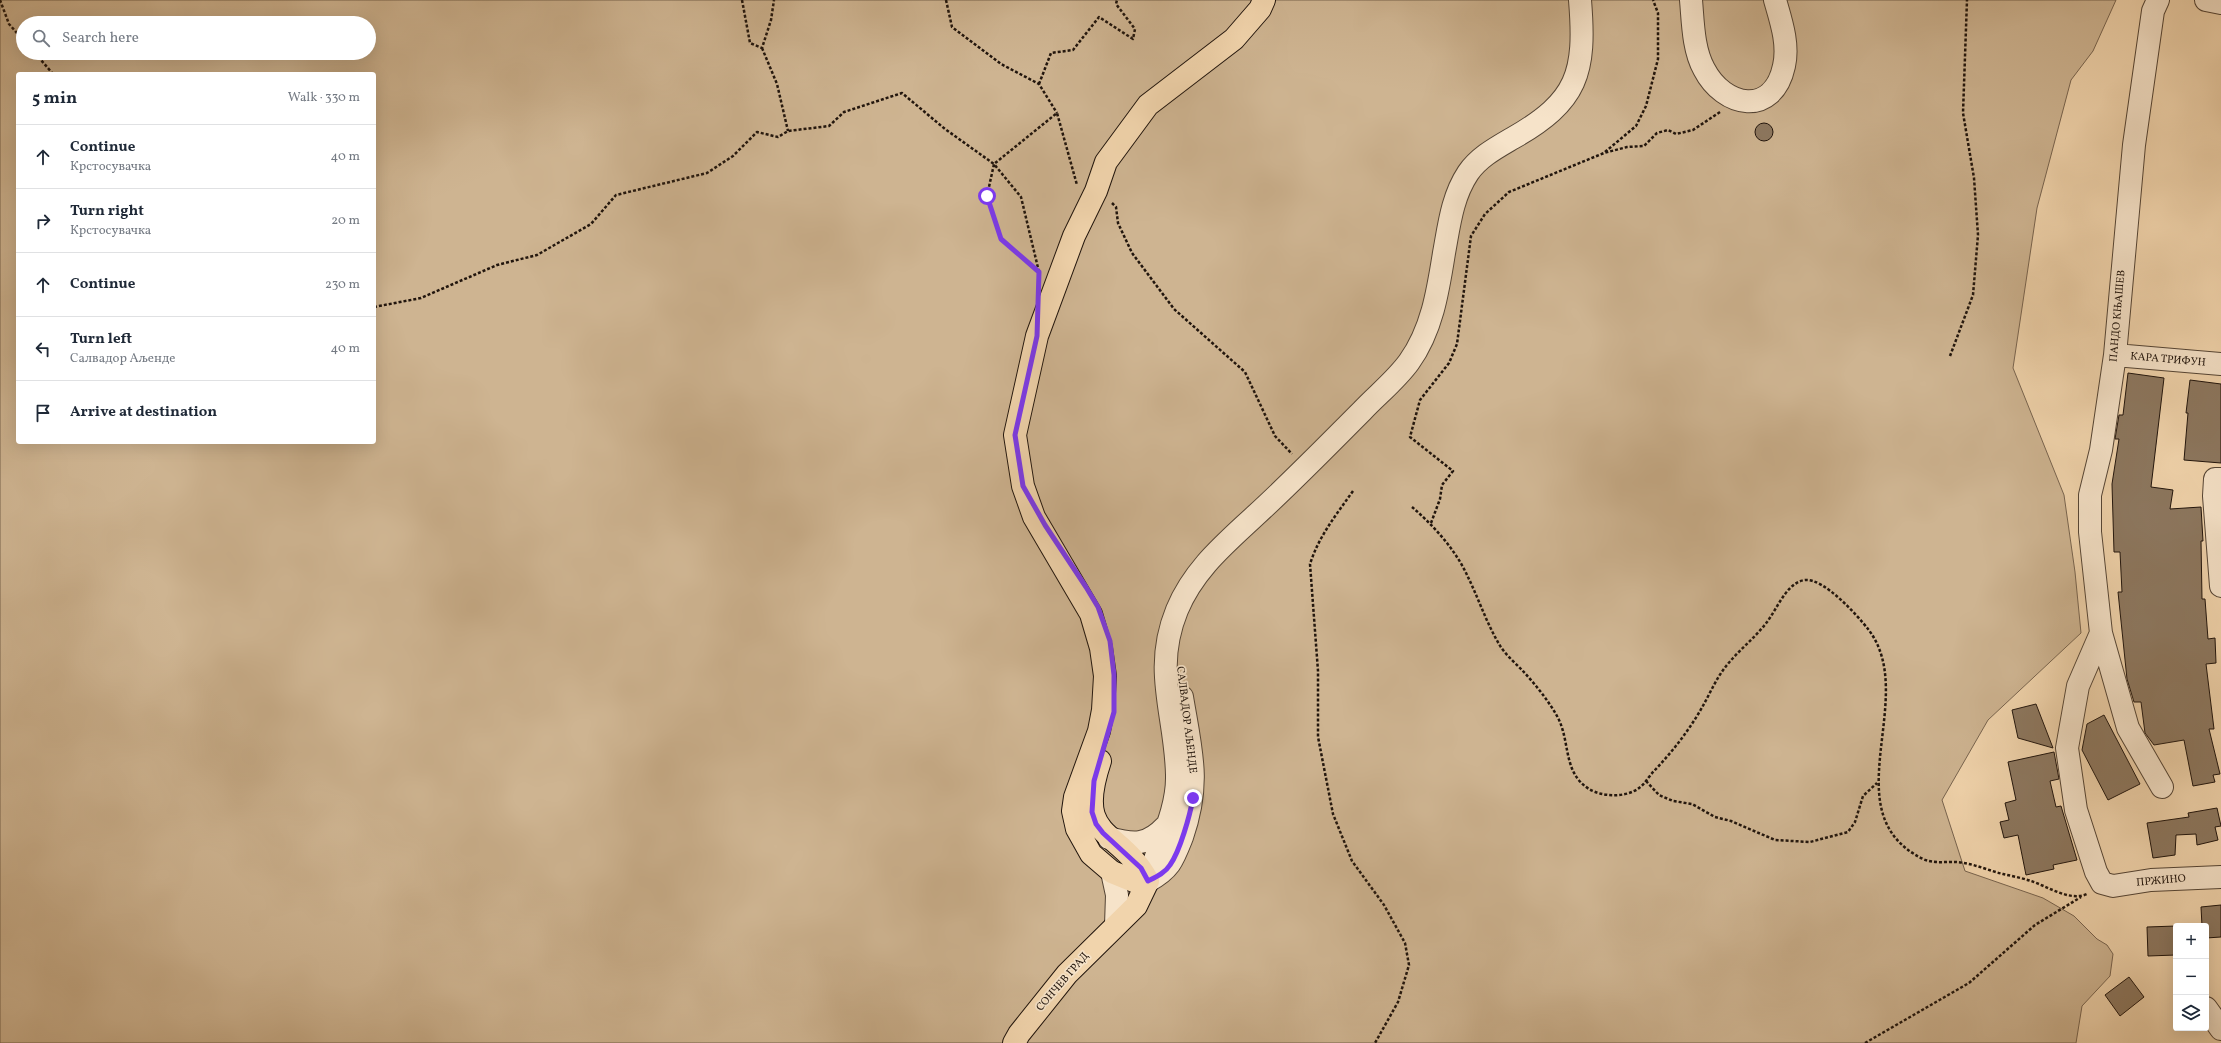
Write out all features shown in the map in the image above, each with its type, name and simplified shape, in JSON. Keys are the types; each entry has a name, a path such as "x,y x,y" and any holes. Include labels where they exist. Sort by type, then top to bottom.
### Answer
{"main road":[{"path":"1023,486 1045,525 1098,607 1110,641 1114,675 1114,712 1094,781 1092,804 1096,824 1141,868 1148,881 1134,881 1112,872 1091,854 1082,842 1077,829 1073,811 1080,779 1099,731 1103,710 1105,676 1101,648 1091,614 1034,517 1023,486 1015,435 1032,356 1074,236 1096,191 1106,162 1148,106 1234,39 1260,9 1264,0"},
{"name":"СОНЧЕВ ГРАД","path":"1014,1043 1019,1034 1048,997 1116,924 1136,906 1148,881"}],"street":[{"name":"САЛВАДОР АЉЕНДЕ","path":"1148,881 1173,802 1177,777 1165,686 1165,666 1170,631 1176,611 1199,570 1223,544 1253,518 1302,471 1393,380 1407,364 1417,349 1433,312 1450,216 1459,190 1468,172 1480,159 1551,114 1568,94 1578,70 1582,54 1583,35 1580,0"},
{"path":"1691,0 1697,51 1704,68 1714,84 1725,94 1737,100 1749,103 1761,99 1780,82 1786,47 1775,0"},
{"name":"ПАНДО КЊАШЕВ","path":"2158,0 2153,11 2134,145 2115,355 2101,450 2090,495 2090,532 2101,633 2128,728 2162,787"},
{"path":"2206,0 2221,3"},
{"name":"КАРА ТРИФУН","path":"2115,355 2221,364"},
{"path":"2221,479 2215,479 2214,496 2221,586"},
{"name":"САЛВАДОР АЉЕНДЕ","path":"1148,881 1164,873 1171,864 1190,814 1193,798 1194,771 1192,750 1179,671 1180,641 1187,614 1210,571 1253,518"},
{"name":"ПАНДО КЊАШЕВ","path":"2101,633 2078,686 2067,748 2076,810 2096,872 2102,883"},
{"path":"1109,838 1128,844 1138,843 1157,836 1166,826"},
{"path":"1112,872 1117,895 1116,924"},
{"name":"ПРЖИНО","path":"2102,883 2112,886 2151,880 2221,877"},
{"path":"2209,1012 2221,1029"}],"path":[{"path":"0,0 9,24 16,32"},
{"path":"742,0 750,43 762,48"},
{"path":"774,0 771,20 762,48 777,84 788,131"},
{"path":"946,0 952,27 1001,64 1039,84 1057,113 1077,186 1096,191 1116,207 1118,223 1136,260 1174,309 1245,372 1275,436 1302,471"},
{"path":"1039,84 1051,53 1073,50 1098,17 1133,39 1135,29 1116,4 1117,0"},
{"path":"1604,153 1636,126 1646,106 1658,59 1658,13 1653,0"},
{"path":"1950,356 1973,295 1978,235 1974,178 1963,113 1967,0"},
{"path":"41,60 51,72"},
{"path":"376,307 421,298 497,265 537,255 591,224 616,195 706,173 733,156 757,132 778,137 788,131 829,126 844,112 902,93 945,129 994,164 1021,197 1039,272 1039,279"},
{"path":"1430,523 1440,499 1442,485 1453,471 1410,437 1420,400 1449,363 1457,344 1472,236 1485,214 1509,192 1604,153 1627,147 1644,146 1657,133 1668,130 1676,134 1693,130 1737,100"},
{"path":"1039,272 1001,239 987,196 994,164 1057,113"},
{"path":"1353,491 1324,531 1315,547 1310,564 1318,671 1318,737 1332,807 1352,861 1384,905 1405,943 1409,965 1398,1002 1375,1043"},
{"path":"1412,508 1430,523 1467,573 1476,599 1499,645 1536,686 1558,717 1566,736 1567,758 1575,777 1589,789 1604,795 1616,795 1637,790 1677,746 1726,666 1766,624 1796,583 1807,580 1816,582 1849,607 1870,631 1879,647 1887,696 1877,783 1882,812 1894,836 1908,850 1926,860 1963,862 2031,881 2056,892 2082,897"},
{"path":"1646,780 1659,795 1673,801 1692,804 1715,817 1731,821 1775,840 1810,842 1848,832 1855,822 1863,796 1877,783"},
{"path":"1865,1043 1969,983 2036,926 2091,892 2102,883"}],"shaded area":[{"path":"0,0 2116,0 2093,51 2071,80 2037,208 2013,368 2064,495 2075,572 2081,633 1988,720 1942,800 1965,871 2043,898 2074,916 2097,939 2107,945 2113,954 2110,976 2082,1006 2076,1043 0,1043"}],"building":[{"path":"1764,123 1770,126 1773,132 1770,138 1764,141 1758,138 1755,132 1758,126"},
{"path":"2128,373 2164,378 2151,487 2173,490 2170,509 2201,507 2203,541 2201,541 2202,599 2205,599 2208,639 2215,638 2216,663 2206,664 2214,729 2209,729 2220,774 2213,775 2215,782 2193,786 2184,740 2154,745 2145,733 2141,702 2134,702 2127,679 2118,592 2122,592 2120,552 2114,552 2112,484 2119,439 2115,439 2119,415 2123,415"},
{"path":"2190,380 2221,384 2221,463 2184,460 2188,413 2186,413"},
{"path":"2036,704 2053,748 2018,738 2012,710"},
{"path":"2104,715 2140,784 2108,800 2082,750 2087,724"},
{"path":"2054,752 2059,779 2050,781 2056,807 2061,806 2077,860 2053,865 2054,869 2026,875 2018,835 2004,838 2000,822 2009,820 2005,803 2016,800 2008,762"},
{"path":"2217,808 2221,826 2215,827 2218,840 2197,845 2196,834 2176,835 2175,855 2153,858 2147,823 2189,817 2188,813"},
{"path":"2221,905 2221,937 2209,938 2209,923 2202,923 2201,907"},
{"path":"2173,926 2173,955 2148,956 2147,927"},
{"path":"2129,977 2144,997 2120,1016 2105,995"}],"route":[{"path":"987,196 1001,239 1039,272 1037,336 1015,435 1023,486 1045,525 1098,607 1110,641 1114,675 1114,712 1094,781 1092,812 1096,824 1103,833 1141,868 1148,881 1164,873 1171,864 1190,814 1193,798"}]}
